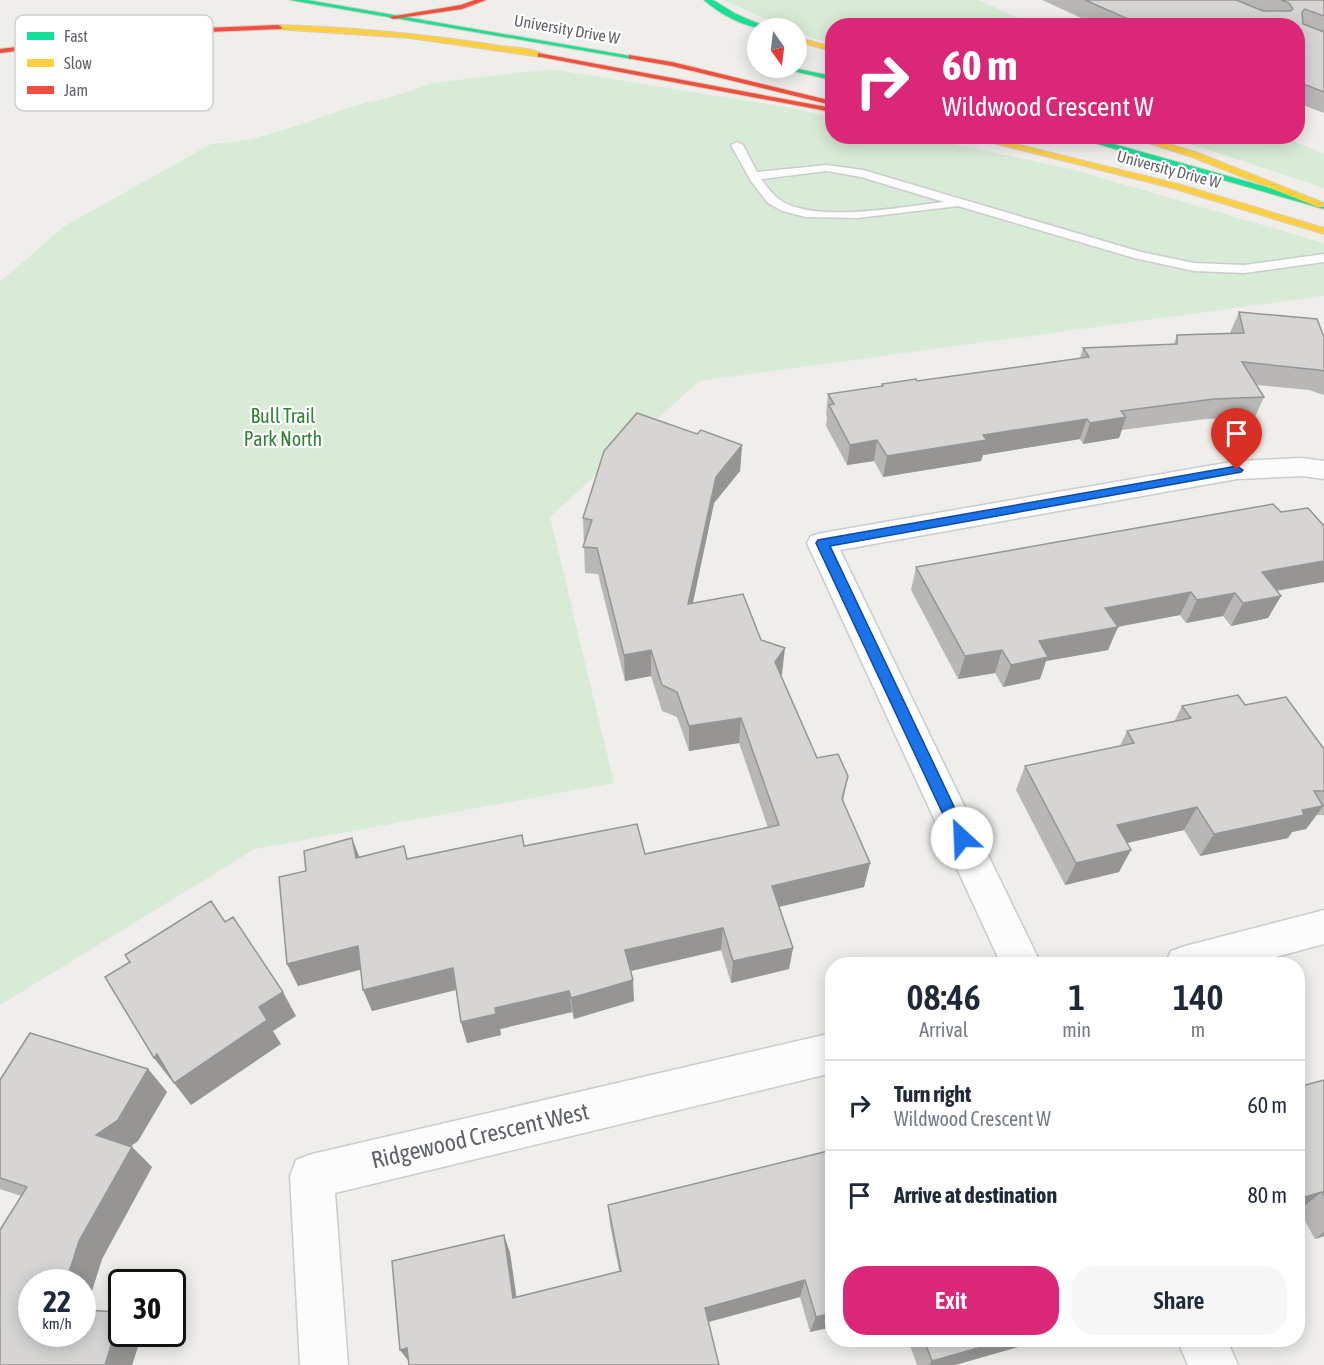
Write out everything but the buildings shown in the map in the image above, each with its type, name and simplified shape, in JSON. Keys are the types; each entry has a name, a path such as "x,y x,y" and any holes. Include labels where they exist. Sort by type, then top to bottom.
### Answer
{"main road":[{"name":"University Drive W","path":"294,0 672,64 825,101"},
{"path":"418,0 462,7"},
{"path":"708,0 733,16 747,21"},
{"path":"393,17 483,6"},
{"path":"213,29 338,29 415,35 825,109"},
{"path":"807,42 825,47"},
{"path":"0,51 15,49"},
{"path":"807,73 825,77"},
{"name":"University Drive W","path":"1003,144 1176,186 1324,231"},
{"name":"University Drive W","path":"1104,144 1323,206"},
{"path":"1158,144 1195,155 1323,206"}],"street":[{"path":"1019,957 822,543 1237,470 1302,467 1324,470"},
{"path":"1211,957 1324,927"},
{"name":"Ridgewood Crescent West","path":"324,1365 312,1176 825,1055"},
{"path":"1205,1347 1214,1365"}],"lane":[{"path":"737,145 754,176 772,201 786,210 853,217 961,203"},
{"path":"754,176 827,168 863,174 1138,255 1194,267 1244,269 1324,258"}],"green space":[{"path":"723,0 978,0 1018,18 825,18 825,42 807,36 807,18 764,18"},
{"name":"Bull Trail Park North","path":"550,69 786,107 825,115 825,144 954,144 1075,170 1324,243 1324,296 699,381 550,517 614,783 255,849 0,1005 0,282 63,227 211,144 248,140 433,83"},
{"path":"1190,144 1300,144 1324,154 1324,188"}],"traffic: fast":[{"path":"294,0 632,57"},
{"path":"708,0 733,16 747,21"},
{"path":"807,73 825,77"},
{"path":"1103,144 1324,206"}],"traffic: slow":[{"path":"278,27 410,36 541,55"},
{"path":"807,42 825,47"},
{"path":"1003,144 1175,186 1324,231"},
{"path":"1158,144 1195,155 1321,205"}],"traffic: jam":[{"path":"393,17 462,7 482,0"},
{"path":"213,30 278,27"},
{"path":"0,51 15,49"},
{"path":"541,55 825,109"},
{"path":"632,57 672,64 825,101"}],"route":[{"path":"962,838 822,543 1237,470"}]}
